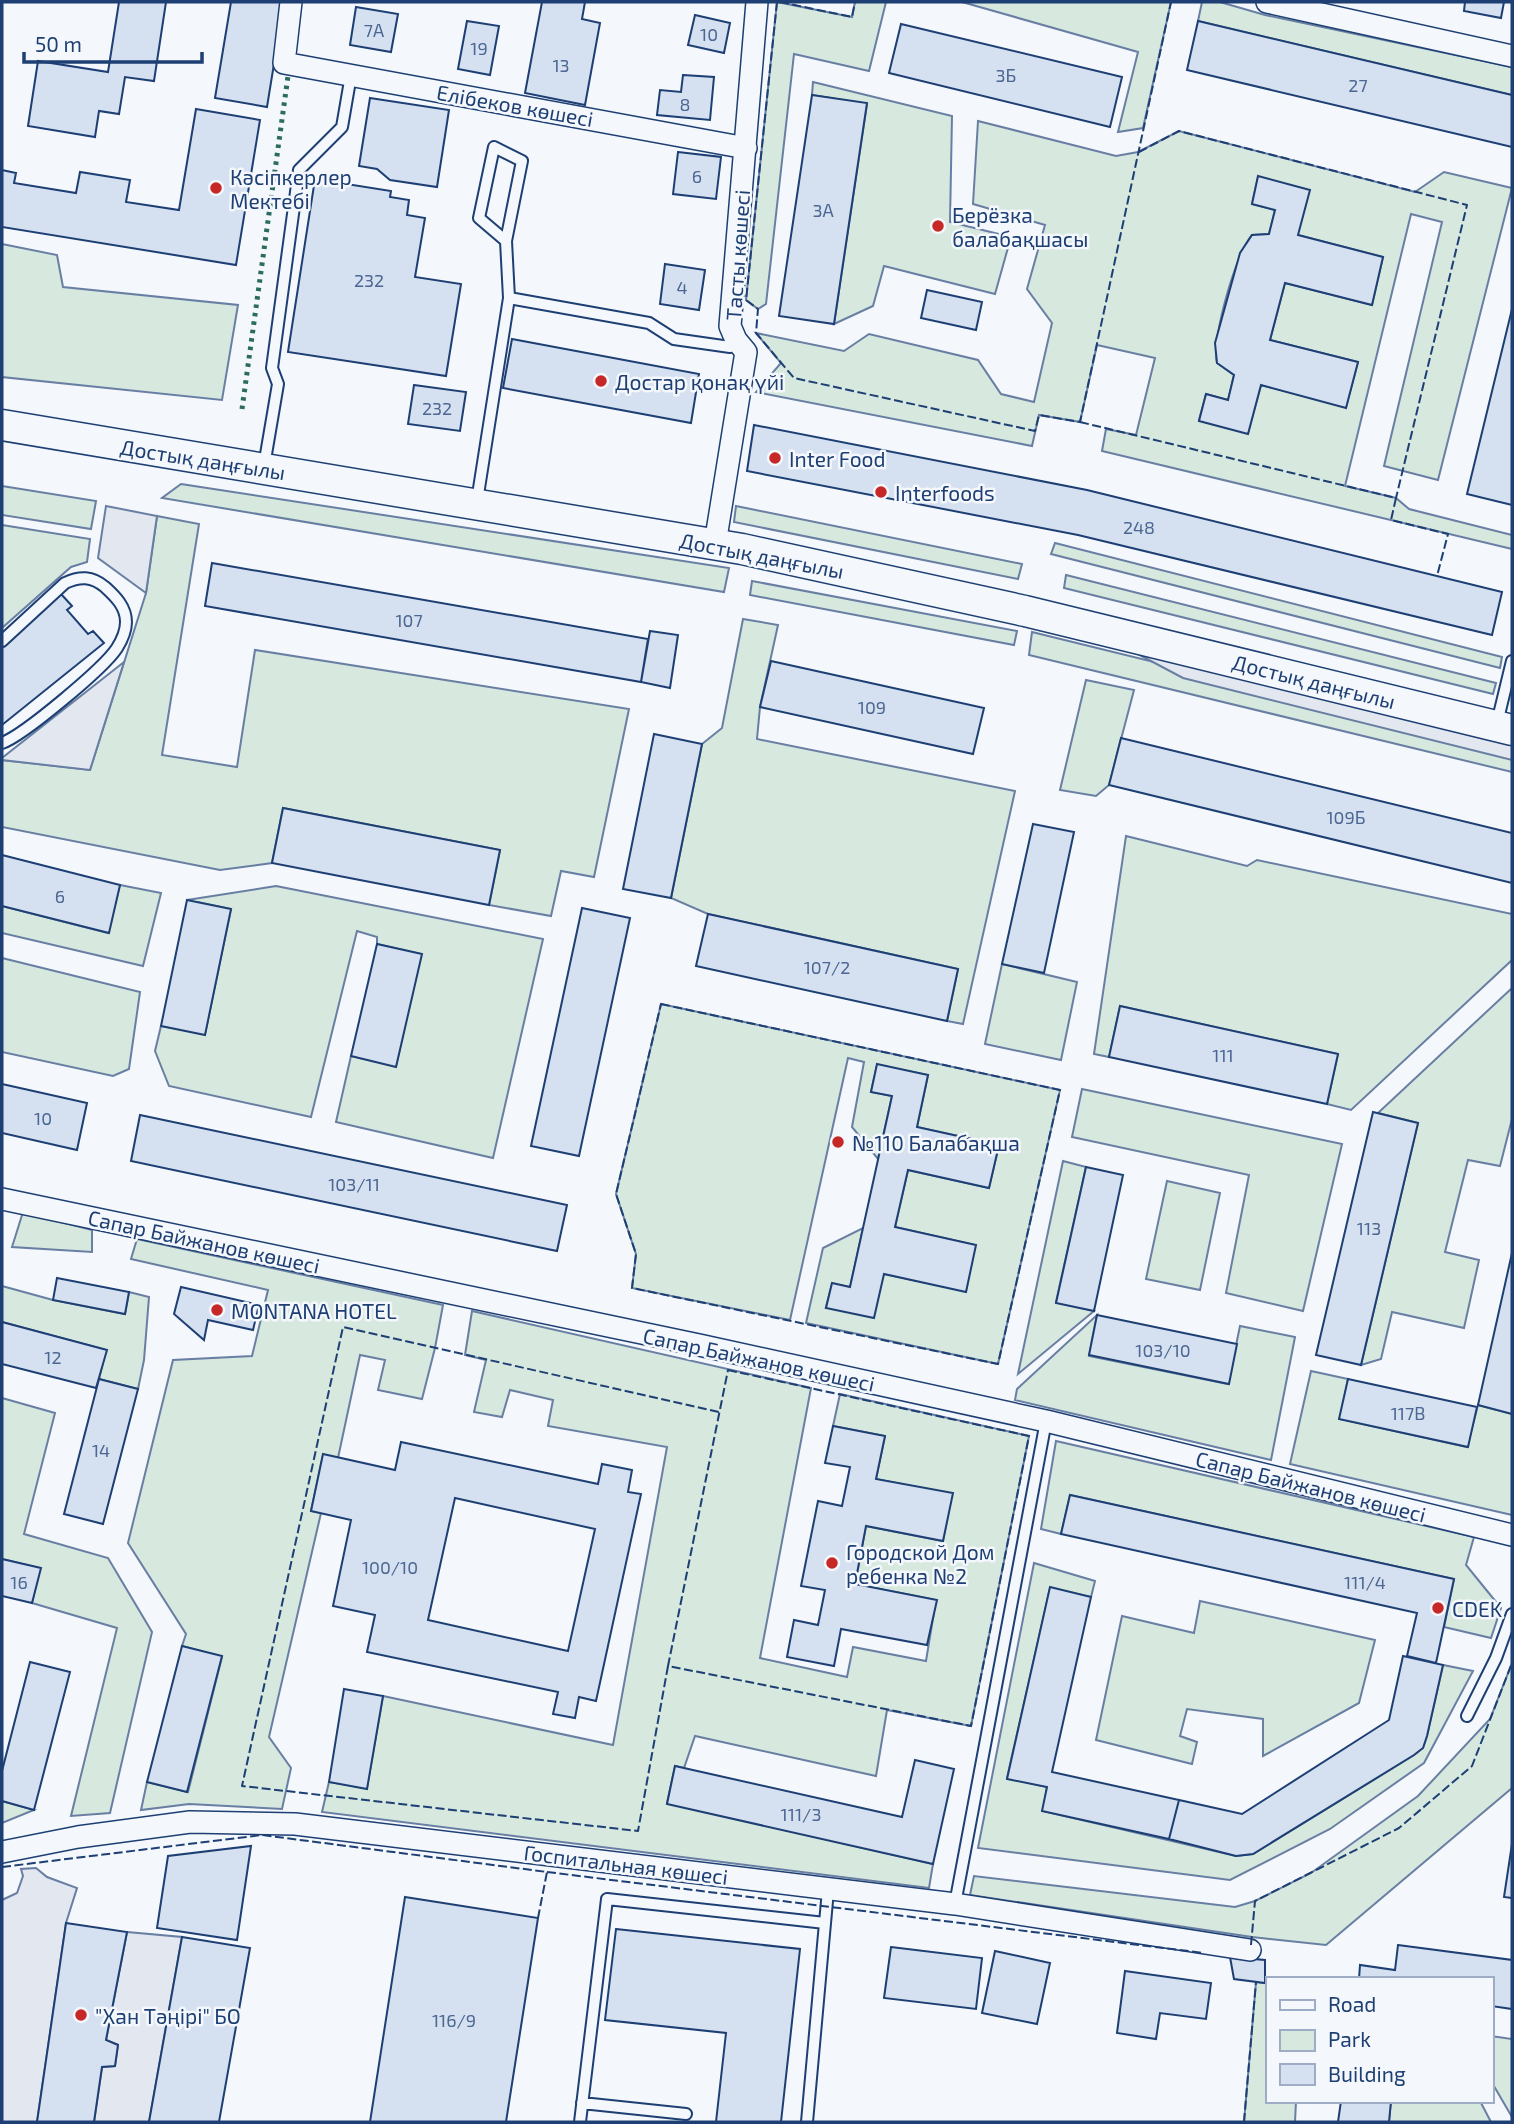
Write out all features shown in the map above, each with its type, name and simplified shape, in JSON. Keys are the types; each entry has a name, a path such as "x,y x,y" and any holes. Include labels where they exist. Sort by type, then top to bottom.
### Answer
{"main road":[{"name":"Достық даңғылы","path":"2,425 715,544 1025,611 1504,728"}],"street":[{"name":"Елібеков көшесі","path":"291,2 284,63 746,148"},
{"name":"Тасты көшесі","path":"715,544 746,352 736,340 730,326 757,2"},
{"path":"1267,2 1512,56"},
{"name":"Сапар Байжанов көшесі","path":"2,1199 699,1345 1046,1421 1512,1535"},
{"name":"Госпитальная көшесі","path":"2,1852 78,1837 190,1822 242,1821 342,1828 955,1904 1250,1950"}],"lane":[{"path":"264,469 278,384 272,368 299,170 342,127 351,75"},
{"path":"477,504 509,298 506,241 522,161 494,147 479,218 506,241"},
{"path":"509,298 649,323 674,338 730,347"},
{"path":"2,640 65,583 75,578 94,579 103,585 123,606 125,614 123,638 106,661 25,731 2,743"},
{"path":"1504,728 1512,660"},
{"path":"955,1904 1046,1421"},
{"path":"1467,1716 1496,1658 1512,1614"},
{"path":"807,2122 828,1890"},
{"path":"580,2122 607,1899 825,1923"},
{"path":"582,2103 687,2113"}],"green space":[{"path":"777,2 852,17 855,2 886,2 869,71 794,54 766,304 758,309 746,300"},
{"path":"962,2 1171,2 1143,128 1118,132 1138,52"},
{"path":"1202,2 1220,2 1265,15 1512,67 1512,95 1198,21"},
{"path":"813,82 952,116 950,222 1011,237 995,294 884,266 873,306 834,324 867,104 812,95"},
{"path":"978,121 1116,156 1138,152 1179,131 1415,192 1444,172 1512,188 1438,480 1384,466 1442,222 1411,214 1345,486 1396,498 1409,509 1512,535 1512,549 1102,451 1106,429 1136,435 1155,358 1097,345 1080,422 1039,415 1032,446 756,392 781,363 756,333 844,351 869,334 978,360 1001,394 1034,402 1052,323 1027,289 1045,225 973,204","holes":["1258,177 1298,235 1383,257 1372,305 1285,283 1270,340 1358,362 1346,407 1261,385 1248,433 1199,420 1206,394 1228,400 1234,375 1217,363 1221,317 1245,245 1252,235 1269,234 1275,210 1252,204"]},
{"path":"2,244 57,255 63,287 238,305 222,400 2,377"},
{"path":"181,484 729,568 724,592 162,498"},
{"path":"2,486 96,501 91,529 2,515"},
{"path":"736,506 1022,564 1018,579 734,522"},
{"path":"157,516 199,524 162,755 237,767 255,650 629,709 594,877 561,871 551,916 489,905 500,850 283,808 272,863 220,870 2,827 2,760 90,770 146,593"},
{"path":"2,525 90,539 87,562 71,567 2,628"},
{"path":"1055,543 1502,657 1500,668 1051,554"},
{"path":"1066,575 1496,683 1493,694 1064,588"},
{"path":"752,581 1017,631 1014,645 750,595"},
{"path":"743,619 778,625 760,707 757,739 1015,791 963,1024 947,1021 958,969 708,914 671,898 702,744 722,728"},
{"path":"1032,632 1512,750 1512,772 1029,655"},
{"path":"1086,680 1134,690 1109,785 1096,796 1060,790"},
{"path":"1126,836 1247,866 1257,860 1512,914 1512,960 1351,1110 1327,1104 1338,1054 1120,1006 1109,1057 1094,1054"},
{"path":"120,885 161,893 143,966 2,933 2,906 108,933"},
{"path":"276,886 543,939 493,1158 336,1122 351,1056 396,1066 421,954 377,944 377,937 357,931 311,1117 169,1086 155,1051 161,1026 205,1034 231,909 187,900"},
{"path":"2,958 140,992 129,1069 113,1076 2,1052"},
{"path":"1002,964 1077,982 1061,1060 985,1044"},
{"path":"1512,988 1512,1119 1500,1166 1468,1160 1445,1252 1479,1260 1464,1328 1392,1312 1381,1359 1361,1365 1418,1123 1378,1113"},
{"name":"№110 Балабақша","path":"661,1004 1060,1090 998,1364 806,1323 823,1248 863,1228 850,1287 832,1284 826,1307 884,1274 966,1291 975,1245 895,1227 908,1170 989,1188 999,1145 917,1127 928,1075 877,1065 871,1092 892,1096 878,1159 852,1127 864,1062 848,1058 790,1320 632,1288 636,1254 616,1194"},
{"path":"1082,1089 1342,1144 1303,1311 1226,1293 1249,1175 1072,1137"},
{"path":"1063,1161 1086,1167 1056,1302 1094,1311 1018,1374"},
{"path":"1167,1181 1220,1193 1200,1290 1146,1279"},
{"path":"23,1212 92,1230 92,1252 12,1247"},
{"path":"137,1239 443,1305 422,1399 378,1390 385,1360 360,1355 338,1458 323,1455 311,1511 321,1513 269,1737 291,1768 282,1809 189,1804 141,1810 147,1782 188,1792 222,1657 182,1646 186,1634 128,1543 173,1360 252,1356 268,1290 131,1259"},
{"path":"2,1286 53,1300 125,1314 129,1292 149,1297 144,1360 138,1389 99,1379 106,1350 2,1322"},
{"path":"472,1311 811,1388 760,1658 847,1677 853,1647 926,1661 936,1600 855,1584 866,1526 943,1541 952,1494 876,1479 885,1436 833,1426 840,1394 1029,1436 971,1726 887,1710 876,1776 695,1736 684,1768 675,1766 667,1803 933,1864 929,1888 322,1812 329,1782 367,1788 383,1696 613,1745 667,1447 548,1426 553,1400 510,1390 502,1417 474,1412 486,1360 465,1355"},
{"path":"1097,1315 1089,1356 1228,1384 1240,1326 1295,1337 1271,1460 1015,1400 1017,1389"},
{"path":"1311,1371 1348,1379 1340,1419 1467,1447 1478,1405 1512,1414 1512,1515 1290,1464"},
{"path":"2,1398 55,1413 24,1534 108,1558 152,1632 110,1813 71,1816 117,1628 32,1603 40,1568 2,1559"},
{"path":"1056,1441 1474,1537 1466,1565 1501,1608 1491,1638 1444,1627 1454,1579 1070,1495 1061,1534 1041,1529"},
{"path":"1034,1563 1095,1581 1091,1597 1050,1588 1007,1778 1047,1787 1043,1811 1236,1856 1253,1854 1423,1748 1443,1665 1473,1671 1424,1763 1330,1829 1230,1880 978,1848"},
{"path":"1200,1601 1375,1640 1359,1703 1263,1756 1263,1719 1187,1709 1180,1736 1197,1742 1192,1764 1096,1740 1122,1616 1194,1633"},
{"path":"1512,1663 1512,1788 1326,1945 1252,1937 970,1895 974,1876 1235,1907 1255,1901 1311,1873 1418,1796 1490,1719"},
{"path":"2,1801 34,1810 2,1823"},
{"path":"1256,1982 1266,1983 1266,2103 1296,2103 1295,2122 1244,2122"},
{"path":"1493,2036 1512,2039 1512,2117 1493,2084"},
{"path":"1391,2103 1481,2103 1491,2122 1389,2122"}],"shaded area":[{"path":"106,506 157,516 146,593 98,558"},
{"path":"1085,626 1512,743 1512,760 1183,678"},
{"path":"124,662 90,770 2,760 2,758"},
{"path":"36,1868 47,1877 77,1888 66,1923 37,2122 2,2122 2,1900 17,1893 23,1876 21,1869"},
{"path":"127,1932 182,1937 149,2122 94,2122 102,2067 115,2066 118,2045 106,2040"}],"building":[{"path":"119,2 166,2 154,81 125,77 119,114 99,111 95,137 28,126 38,61 108,72"},
{"path":"231,2 284,2 267,107 215,98"},
{"path":"542,2 585,2 582,19 600,23 585,105 525,93"},
{"path":"1465,2 1504,2 1501,18 1464,11"},
{"path":"356,7 398,14 391,52 350,45"},
{"path":"695,15 730,23 724,53 688,45"},
{"path":"467,21 499,26 490,75 458,69"},
{"path":"1198,21 1512,95 1512,147 1187,70"},
{"path":"901,24 1122,77 1110,127 889,73"},
{"path":"683,75 714,77 710,120 657,115 660,90 681,92"},
{"path":"812,95 867,103 834,324 779,316"},
{"path":"370,98 449,110 437,187 390,180 377,169 359,166"},
{"name":"Кәсіпкерлер Мектебі","path":"196,109 260,120 236,265 2,227 2,170 16,173 14,183 76,193 80,172 130,180 126,202 179,210"},
{"path":"678,152 721,157 716,199 673,194"},
{"path":"1258,176 1310,190 1298,235 1383,257 1372,305 1285,283 1270,340 1358,362 1346,408 1261,385 1248,434 1199,421 1206,394 1228,400 1234,375 1217,363 1215,343 1240,253 1252,235 1269,234 1275,210 1252,204"},
{"path":"315,179 391,191 390,197 409,200 407,215 425,218 415,277 461,284 446,376 288,352"},
{"path":"665,264 705,270 699,310 660,304"},
{"path":"927,290 982,302 976,330 921,318"},
{"path":"1512,309 1512,505 1467,494"},
{"name":"Достар қонақ үйі","path":"512,339 699,374 691,423 503,388"},
{"path":"414,385 466,392 460,431 408,424"},
{"path":"754,425 1087,490 1502,592 1492,635 1078,535 747,471"},
{"path":"212,563 648,639 641,682 205,606"},
{"path":"61,594 72,606 67,610 88,634 93,631 104,643 2,725 2,647"},
{"path":"650,631 678,635 670,688 641,682"},
{"path":"771,661 984,708 973,754 760,707"},
{"path":"654,734 702,744 671,898 623,889"},
{"path":"1121,738 1512,833 1512,883 1109,785"},
{"path":"283,808 500,850 489,905 272,863"},
{"path":"1033,824 1074,832 1044,973 1002,964"},
{"path":"2,855 120,885 109,933 2,906"},
{"path":"187,900 231,909 205,1035 161,1026"},
{"path":"582,908 630,918 579,1156 531,1146"},
{"path":"708,914 958,969 947,1021 696,966"},
{"path":"377,944 422,954 396,1067 351,1056"},
{"path":"1120,1006 1338,1054 1327,1104 1109,1057"},
{"path":"877,1064 928,1075 917,1127 999,1145 989,1188 908,1170 895,1227 976,1245 966,1292 884,1274 874,1318 826,1308 832,1283 850,1287 892,1096 871,1092"},
{"path":"2,1084 87,1103 77,1150 2,1133"},
{"path":"1373,1112 1418,1123 1361,1365 1316,1355"},
{"path":"140,1115 567,1205 557,1251 131,1161"},
{"path":"1086,1167 1123,1175 1094,1311 1056,1303"},
{"path":"1512,1253 1512,1414 1478,1405"},
{"path":"57,1278 129,1292 125,1314 53,1300"},
{"path":"181,1287 259,1305 253,1330 208,1320 204,1340 174,1314"},
{"path":"1097,1315 1237,1344 1229,1384 1089,1355"},
{"path":"2,1322 107,1350 96,1388 2,1364"},
{"path":"99,1379 138,1389 103,1524 64,1514"},
{"path":"1348,1379 1477,1407 1468,1447 1339,1419"},
{"name":"Городской Дом ребенка №2","path":"833,1426 885,1436 876,1479 953,1493 943,1541 866,1526 855,1584 937,1600 927,1645 841,1629 834,1666 787,1657 794,1620 818,1625 825,1590 801,1586 818,1501 842,1506 850,1467 825,1463"},
{"path":"401,1442 598,1484 602,1464 632,1470 628,1492 641,1494 596,1701 579,1697 575,1718 553,1714 558,1692 367,1652 375,1615 333,1606 351,1520 311,1511 323,1454 395,1470","holes":["455,1498 595,1529 568,1651 428,1620"]},
{"path":"1070,1495 1454,1579 1436,1663 1407,1656 1417,1613 1061,1534"},
{"path":"2,1559 41,1568 32,1603 2,1596"},
{"path":"1050,1587 1091,1597 1052,1772 1179,1800 1169,1839 1042,1811 1047,1787 1007,1779"},
{"path":"182,1646 222,1656 187,1792 147,1782"},
{"path":"1403,1656 1443,1665 1423,1748 1253,1854 1236,1856 1169,1839 1179,1800 1242,1814 1389,1720"},
{"path":"30,1662 70,1672 34,1810 2,1801 2,1771"},
{"path":"344,1689 383,1696 367,1789 329,1782"},
{"path":"915,1760 954,1769 933,1864 667,1804 675,1766 902,1817"},
{"path":"1512,1844 1512,1898 1504,1897"},
{"path":"251,1846 237,1940 157,1928 168,1856"},
{"path":"405,1897 538,1918 506,2122 370,2122"},
{"name":"\"Хан Тәңірі\" БО","path":"66,1923 127,1932 106,2040 118,2045 115,2066 102,2067 94,2122 37,2122"},
{"path":"616,1929 800,1949 781,2122 716,2122 726,2033 605,2020"},
{"path":"182,1937 250,1948 219,2122 149,2122"},
{"path":"1398,1945 1512,1960 1512,2009 1493,2006 1493,1977 1359,1977 1360,1965 1395,1970"},
{"path":"891,1947 982,1958 976,2009 884,1998"},
{"path":"995,1951 1050,1963 1037,2024 982,2013"},
{"path":"1230,1957 1265,1960 1265,1983 1234,1979"},
{"path":"1125,1971 1211,1983 1206,2019 1160,2013 1156,2039 1117,2033"},
{"path":"1341,2103 1391,2103 1389,2122 1338,2122"}],"hedge":[{"path":"242,409 288,76"}],"fence":[{"path":"777,2 746,300 758,309 756,333 794,378 1035,431 1039,415 1080,422 1171,2"},
{"path":"780,2 852,17 855,2"},
{"path":"1139,152 1179,131 1467,205 1396,498"},
{"path":"1080,422 1396,498 1391,520 1448,534 1437,576"},
{"path":"661,1004 1060,1090 998,1364 632,1288 636,1254 616,1194 661,1004"},
{"path":"668,1666 638,1831 242,1786 343,1327 719,1412"},
{"path":"728,1370 1029,1436 971,1726 668,1666 728,1370"},
{"path":"1251,1945 1255,1901 1399,1828 1472,1766 1512,1663"},
{"path":"2,1867 262,1835 547,1872 538,1918"},
{"path":"547,1872 1204,1953"},
{"path":"1244,2122 1256,1982"}],"place":[{"name":"Кәсіпкерлер Мектебі","path":"216,188"},
{"name":"Берёзка балабақшасы","path":"938,226"},
{"name":"Достар қонақ үйі","path":"601,381"},
{"name":"Inter Food","path":"775,458"},
{"name":"Interfoods","path":"881,492"},
{"name":"№110 Балабақша","path":"838,1142"},
{"name":"MONTANA HOTEL","path":"217,1310"},
{"name":"Городской Дом ребенка №2","path":"832,1563"},
{"name":"CDEK","path":"1438,1608"},
{"name":"\"Хан Тәңірі\" БО","path":"81,2015"}]}
